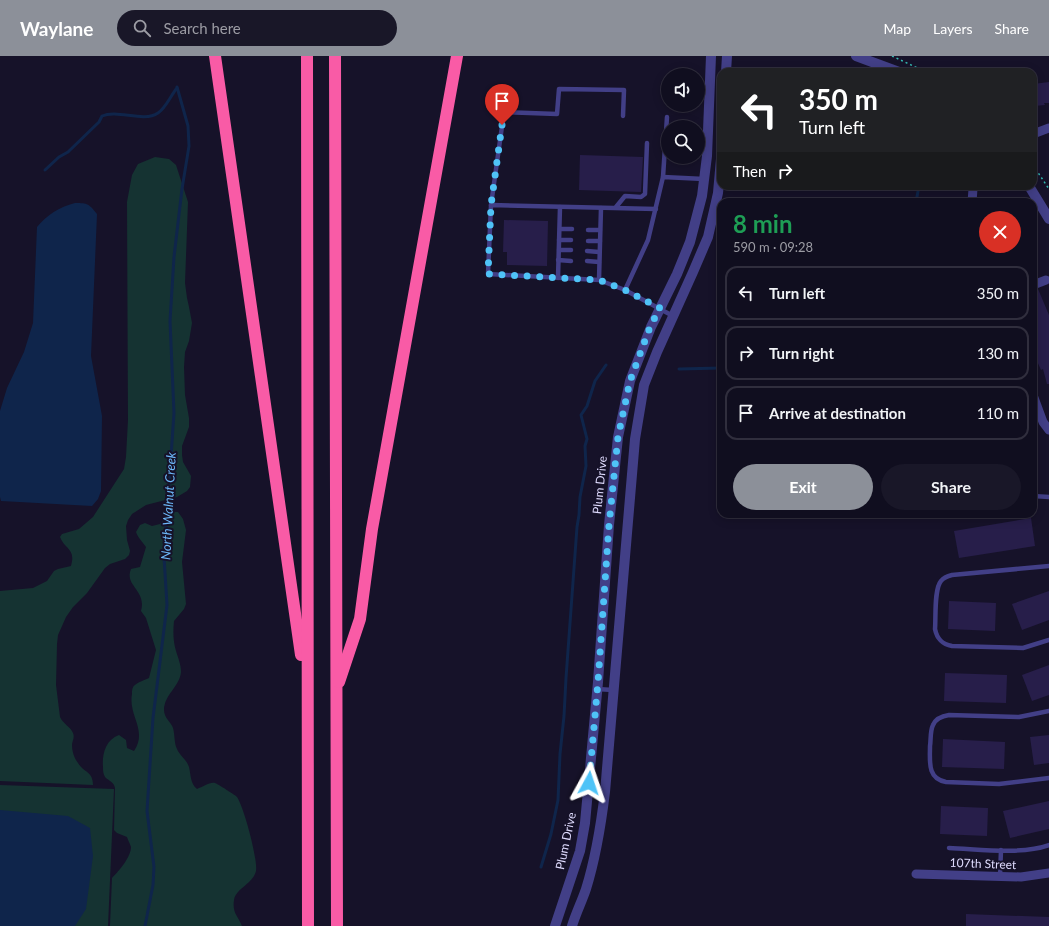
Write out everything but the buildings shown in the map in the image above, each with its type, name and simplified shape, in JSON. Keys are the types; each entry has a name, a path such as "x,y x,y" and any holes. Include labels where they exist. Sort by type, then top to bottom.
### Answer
{"highway":[{"path":"215,56 308,698"},
{"path":"307,56 308,926"},
{"path":"335,56 337,926"},
{"path":"336,692 360,619 372,529 458,56"}],"street":[{"name":"Plum Drive","path":"555,926 580,851 585,823 597,689 609,525 618,437 630,381 650,327 690,242 702,196 707,156 711,56"},
{"path":"726,68 727,56"},
{"path":"856,56 888,68"},
{"path":"1037,132 1049,128"},
{"path":"572,926 592,869 602,819 635,439 644,384 708,237 718,190"},
{"path":"1037,199 1049,219"},
{"path":"1037,283 1046,280"},
{"path":"1037,412 1049,430"},
{"name":"107th Street","path":"916,874 1021,877 1049,872"}],"lane":[{"path":"624,116 624,90 559,89 557,114 504,112 491,205 488,274 599,280 625,290 673,316"},
{"path":"625,290 648,240 656,209 663,177 667,117"},
{"path":"616,208 625,196 641,197 645,194 647,143"},
{"path":"663,177 704,179"},
{"path":"491,205 656,209"},
{"path":"558,278 560,207"},
{"path":"599,280 601,208"},
{"path":"560,229 572,229"},
{"path":"588,230 600,230"},
{"path":"559,240 571,240"},
{"path":"588,241 600,241"},
{"path":"559,250 571,250"},
{"path":"587,251 599,252"},
{"path":"558,260 571,260"},
{"path":"587,261 599,262"},
{"path":"1037,496 1049,497"},
{"path":"1049,566 952,575 946,577 941,581 937,591 935,629 939,640 952,646 1023,648 1049,640"},
{"path":"597,689 613,690"},
{"path":"1049,711 1019,717 942,716 933,725 931,732 930,764 933,775 943,782 999,784 1049,778"},
{"path":"949,848 1030,850 1049,845"},
{"path":"1000,876 1001,850"}],"path":[{"path":"892,56 918,68"},
{"path":"1037,171 1049,189"}],"green space":[{"path":"155,157 169,159 176,165 188,202 185,283 192,323 189,341 185,352 184,367 185,395 189,427 182,446 182,455 183,462 191,476 190,487 187,491 177,497 146,505 132,514 126,526 127,540 130,551 129,555 125,559 110,564 105,568 87,593 73,607 66,617 58,635 56,685 60,717 73,733 74,736 72,747 74,757 80,766 92,777 93,785 0,781 0,591 33,588 47,581 54,571 71,566 71,552 60,537 62,534 79,529 93,517 124,469 128,420 127,202 132,175 138,164"},
{"path":"170,512 178,512 183,519 186,530 182,562 186,604 184,609 174,621 173,632 174,644 180,664 180,677 167,700 164,713 173,728 176,747 189,767 192,782 195,787 197,789 210,783 215,783 237,797 243,811 253,845 256,871 252,879 235,896 235,911 242,926 110,926 112,878 127,859 131,847 127,837 117,833 114,830 115,788 104,775 103,758 105,748 114,737 119,735 126,740 127,748 134,751 138,743 139,736 133,709 132,689 136,684 149,678 156,650 146,618 141,611 141,598 130,580 130,575 131,569 140,567 146,547 136,532 140,525 145,523 152,526 160,524"},
{"path":"0,785 114,789 108,926 0,926"}],"water":[{"path":"75,203 83,203 88,205 97,214 91,356 102,416 101,491 98,499 92,506 1,501 0,411 7,388 24,352 33,323 37,227 54,212"},
{"path":"0,810 68,816 90,828 93,856 86,909 75,926 0,926"}],"waterway":[{"name":"North Walnut Creek","path":"145,926 153,885 154,867 147,811 153,718 167,605 164,557 174,413 170,321 174,257 189,146 188,126 177,87"},
{"path":"45,170 59,157 68,152 99,122 102,116 108,114 145,117 152,116 164,108 177,88"},
{"path":"917,198 918,190"},
{"path":"541,867 551,834 558,800 577,527 580,497 586,466 585,446 587,439 581,415 587,406 595,381 606,365"},
{"path":"679,369 717,368"}],"route":[{"path":"502,125 491,205 488,274 599,280 625,290 660,308 650,327 630,381 618,437 609,525 589,783"}]}
